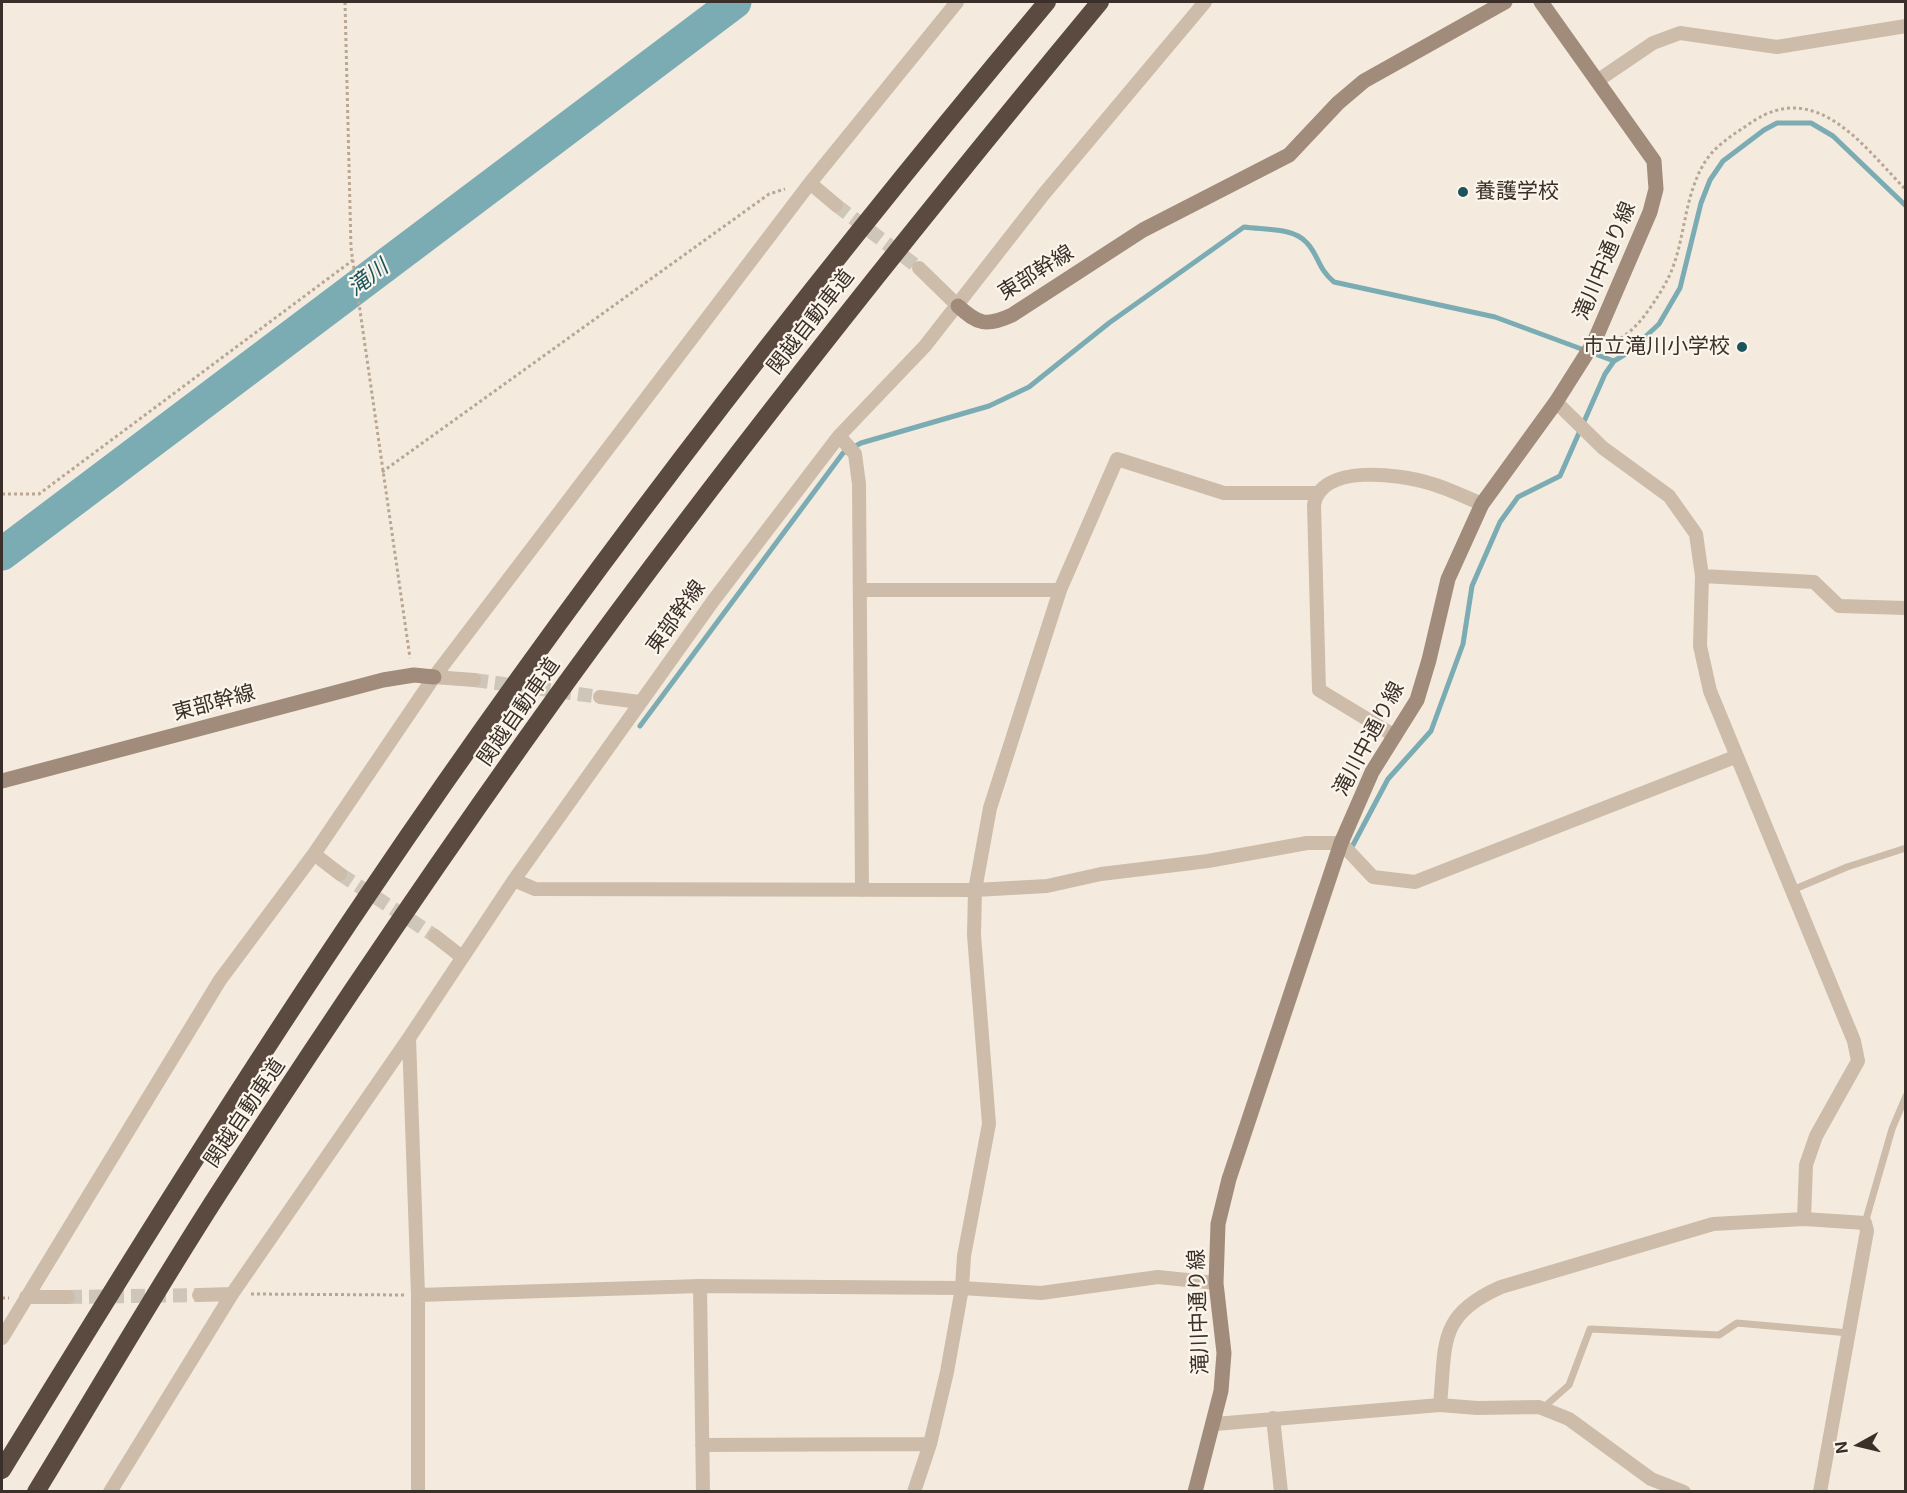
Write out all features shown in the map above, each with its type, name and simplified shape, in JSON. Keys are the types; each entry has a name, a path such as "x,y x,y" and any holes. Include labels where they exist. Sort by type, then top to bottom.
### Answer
{"highway":[{"name":"関越自動車道","path":"2,1470 189,1165 373,887 522,674 660,485 789,316 1047,2"},
{"name":"関越自動車道","path":"36,1491 229,1177 413,902 565,685 698,504 829,335 1100,2"}],"street":[{"path":"2,1338 220,980 314,854 434,677 810,183 957,2"},
{"path":"919,268 958,306 1043,195 1205,2"},
{"name":"東部幹線","path":"110,1491 232,1294 410,1038 514,880 640,702 958,306 975,321 991,323 1012,315 1143,230 1289,155 1300,146 1338,103 1364,81 1504,2"},
{"name":"滝川中通り線","path":"1195,1491 1215,1424 1221,1391 1224,1353 1216,1283 1218,1224 1229,1179 1341,843 1372,772 1417,700 1448,579 1482,504 1556,402 1593,343 1650,213 1656,189 1654,161 1540,2"},
{"path":"1597,81 1653,43 1680,33 1777,47 1905,26"},
{"path":"810,183 836,205"},
{"path":"1556,402 1582,429 1669,496 1696,534 1702,576 1700,646 1710,691 1790,891 1854,1041 1858,1061 1816,1136 1806,1165 1804,1218"},
{"path":"846,445 859,484 862,890"},
{"path":"914,1491 930,1444 962,1288 964,1256 988,1124 975,976 975,890 990,808 1060,590 1118,459 1224,493 1316,494"},
{"path":"1395,736 1319,690 1314,505 1316,494 1322,487 1346,477 1383,473 1430,483 1482,504"},
{"path":"1702,576 1814,582 1839,606 1905,608"},
{"path":"861,590 1060,590"},
{"name":"東部幹線","path":"2,780 383,680 414,675 474,680"},
{"path":"600,697 640,702"},
{"path":"514,880 535,889 975,890 1047,886 1101,874 1208,861 1307,843 1341,843 1373,877 1415,882 1735,757"},
{"path":"314,854 340,874"},
{"path":"435,936 462,957"},
{"path":"410,1038 417,1295 418,1491"},
{"path":"1440,1405 1446,1341 1457,1314 1475,1298 1568,1265 1713,1224 1804,1218 1865,1223 1867,1231 1820,1491"},
{"path":"417,1295 700,1286 962,1288 1041,1293 1158,1277 1216,1283"},
{"path":"700,1286 703,1491"},
{"path":"199,1295 232,1294"},
{"path":"26,1297 68,1297"},
{"path":"1215,1424 1440,1405 1543,1408 1569,1419 1649,1485 1684,1491"},
{"path":"1273,1418 1281,1491"},
{"path":"702,1445 930,1444"}],"lane":[{"path":"1790,891 1847,867 1905,848"},
{"path":"1865,1223 1892,1129 1905,1096"},
{"path":"1543,1408 1569,1384 1590,1329 1719,1335 1737,1323 1849,1333"}],"path":[{"path":"345,2 353,267 414,675"},
{"path":"1593,343 1612,344 1635,328 1658,297 1672,270 1689,194 1702,165 1716,146 1764,114 1795,107 1819,111 1845,127 1905,190"},
{"path":"382,472 769,194 810,183"},
{"path":"2,494 39,494 353,260"},
{"path":"232,1294 417,1295"}],"waterway":[{"name":"滝川","path":"2,554 735,2"},
{"path":"1353,845 1388,779 1431,731 1463,644 1472,586 1500,522 1518,497 1560,476 1605,374 1614,361 1629,352 1659,324 1680,288 1701,203 1710,180 1723,161 1777,123 1811,123 1833,136 1906,206"},
{"path":"640,726 843,453 861,443 989,406 1029,387 1109,323 1244,227 1278,230 1301,238 1311,248 1325,272 1334,282 1495,317 1614,361"}],"tunnel":[{"path":"836,205 919,268"},
{"path":"474,680 600,697"},
{"path":"340,874 435,936"},
{"path":"68,1297 199,1295"}],"place":[{"name":"養護学校","path":"1463,192"},
{"name":"市立滝川小学校","path":"1742,347"}]}
